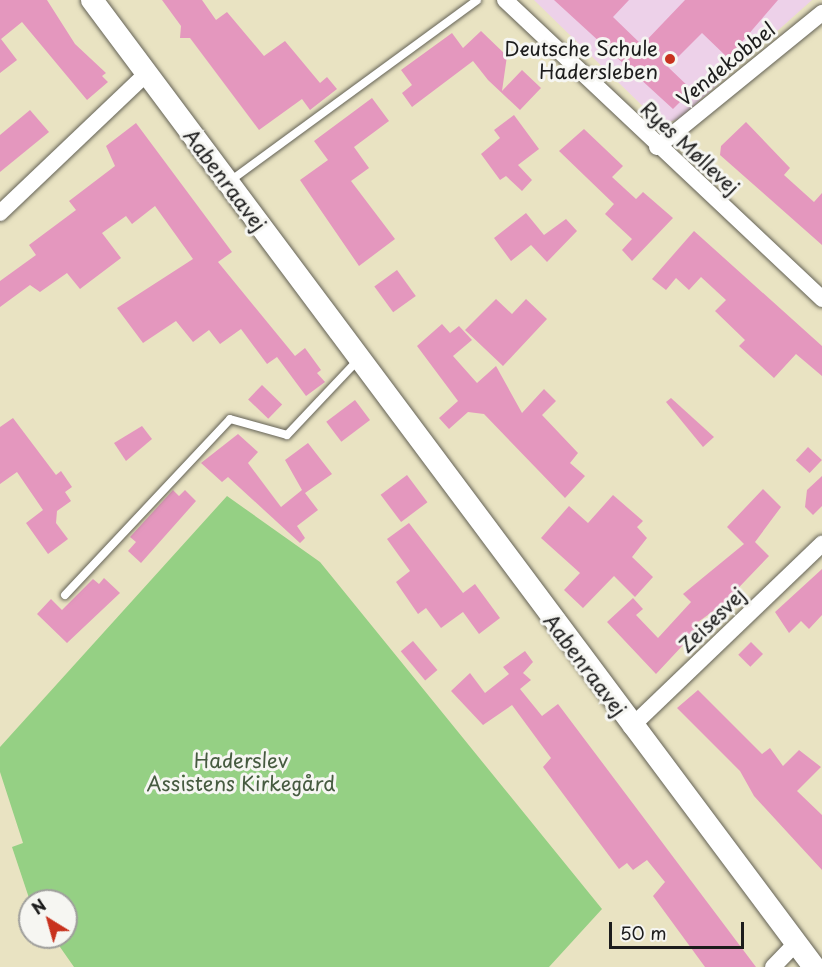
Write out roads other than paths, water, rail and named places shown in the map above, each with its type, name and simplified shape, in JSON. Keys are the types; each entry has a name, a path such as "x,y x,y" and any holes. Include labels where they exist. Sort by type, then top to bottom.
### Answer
{"street":[{"name":"Aabenraavej","path":"92,0 631,727 814,967"},
{"name":"Ryes Møllevej","path":"505,0 657,147 822,299"},
{"name":"Vendekobbel","path":"657,147 822,13"},
{"path":"0,213 146,74"},
{"name":"Zeisesvej","path":"631,727 822,545"},
{"path":"773,967 796,943"}],"lane":[{"path":"227,183 477,0"},
{"path":"64,595 230,419 287,435 359,360"}],"place":[{"name":"Deutsche Schule Hadersleben","path":"670,59"}],"park label":[{"name":"Haderslev Assistens Kirkegård","path":"241,772"}]}
